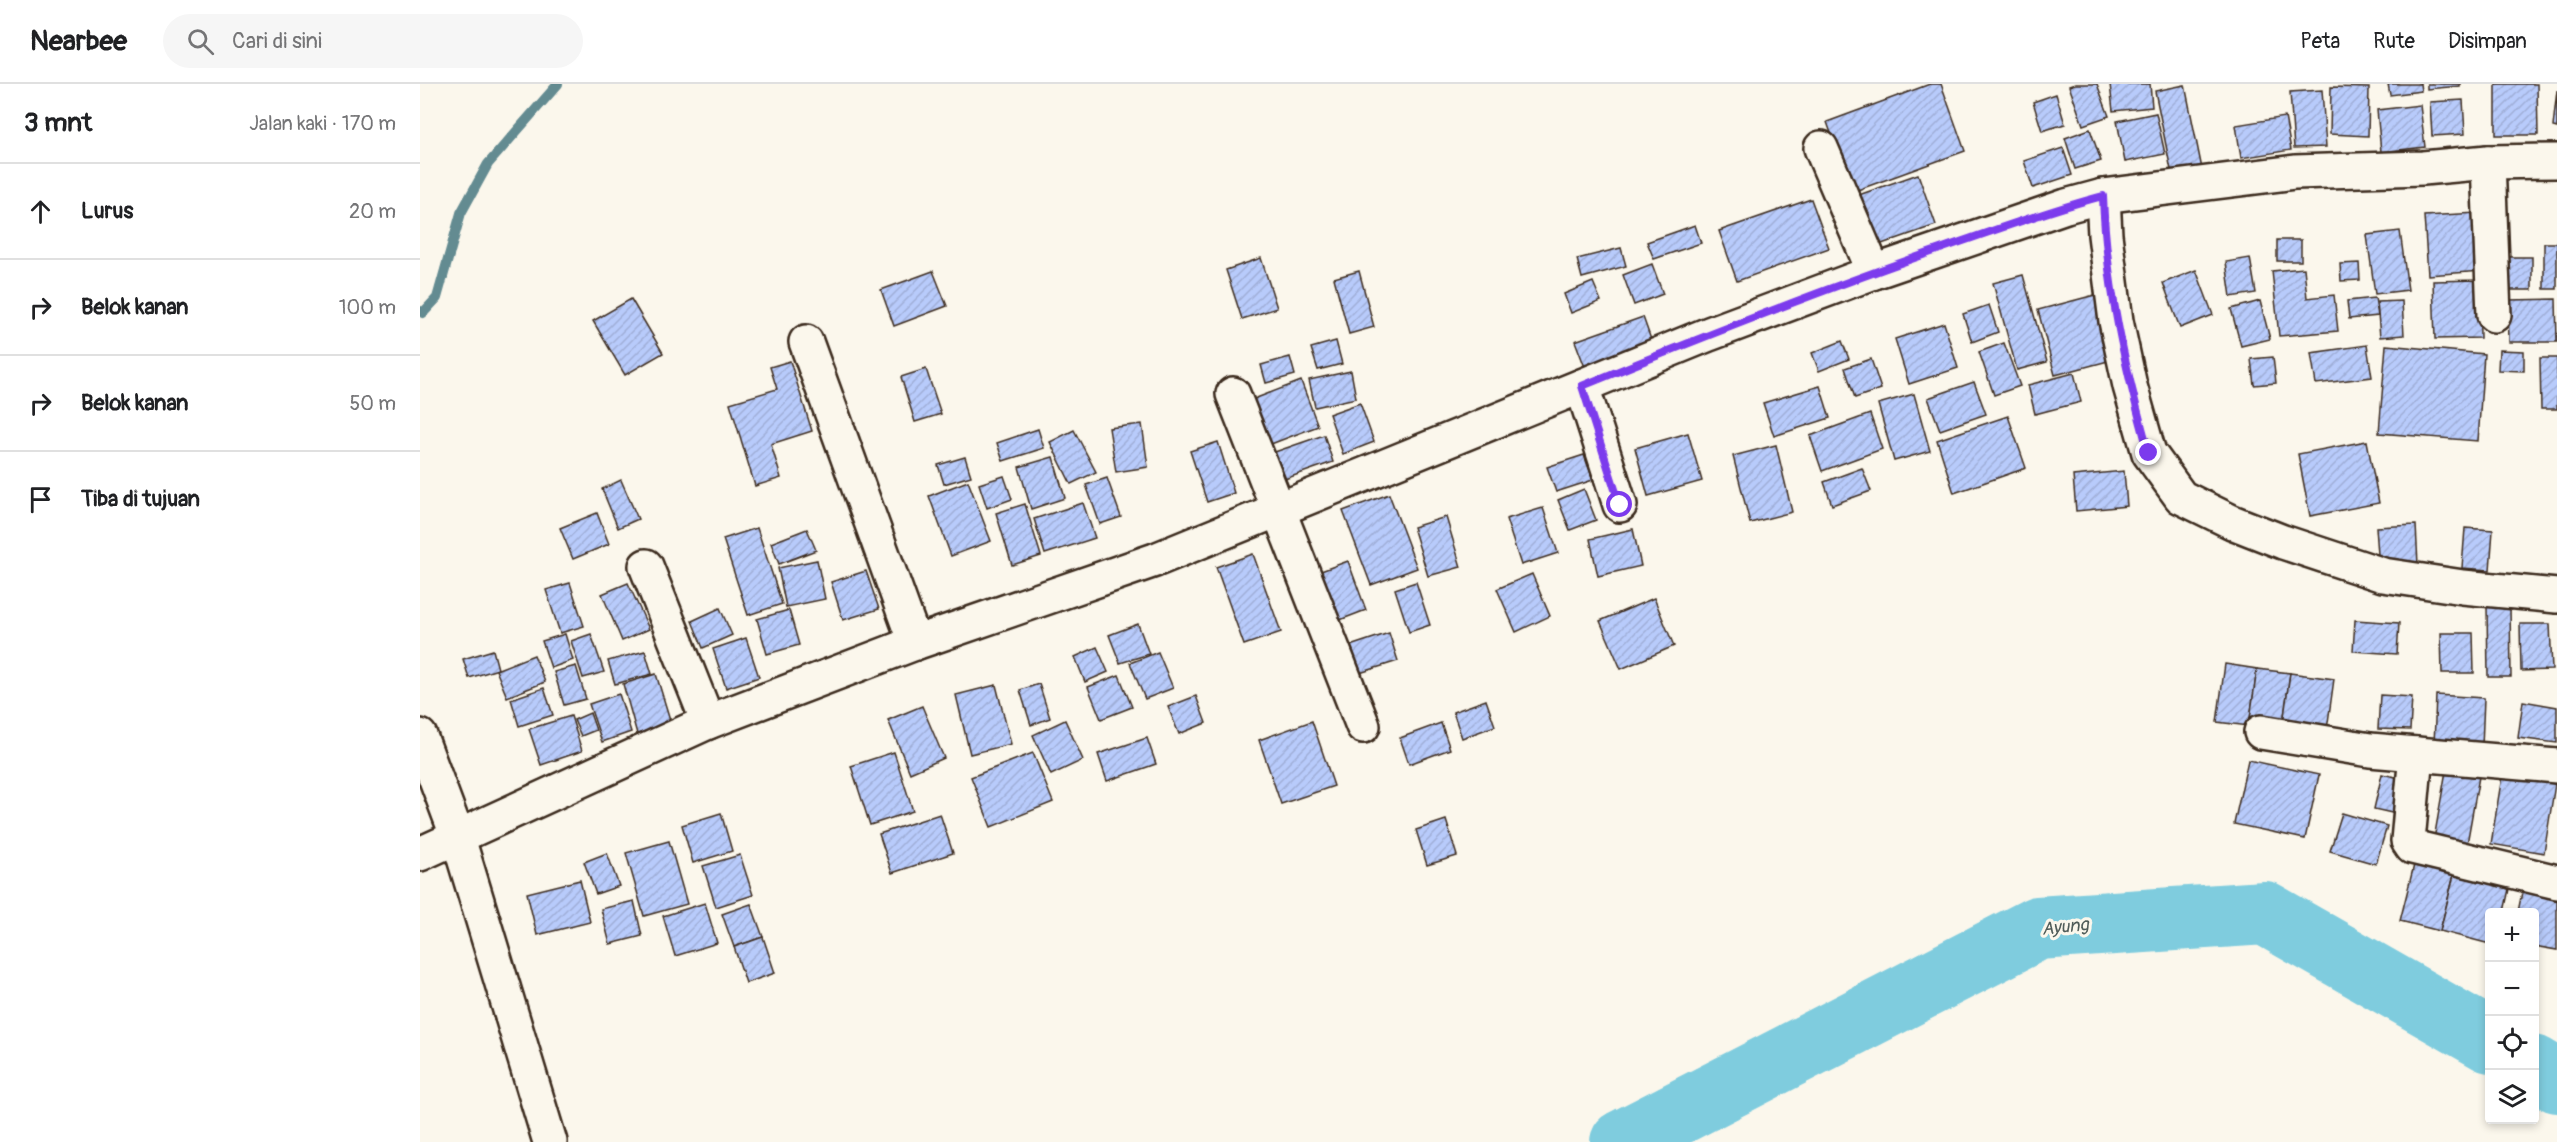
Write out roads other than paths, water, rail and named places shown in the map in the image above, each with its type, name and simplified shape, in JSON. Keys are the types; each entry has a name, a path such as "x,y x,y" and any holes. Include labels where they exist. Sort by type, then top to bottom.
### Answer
{"street":[{"path":"1821,148 1874,272"},
{"path":"420,854 708,722 915,643 1155,560 1709,334 1874,272 2067,206 2103,196 2295,172 2423,168 2488,162 2557,161"},
{"path":"2488,162 2494,315"},
{"path":"2103,196 2104,235 2116,321 2130,386 2149,453 2181,497 2232,522 2283,542 2383,575 2463,587 2557,596"},
{"path":"806,342 915,643"},
{"path":"1582,386 1620,505"},
{"path":"1233,394 1364,726"},
{"path":"646,566 708,722"},
{"path":"2261,732 2370,750 2557,766"},
{"path":"420,736 458,838 550,1142"},
{"path":"2416,754 2408,841 2412,847 2557,882"}],"waterway":[{"path":"420,311 423,313 437,298 461,213 488,164 558,84"},
{"name":"Ayung","path":"1622,1142 2038,928 2265,913 2485,1038"},
{"name":"Ayung","path":"2539,1070 2557,1081"}]}
